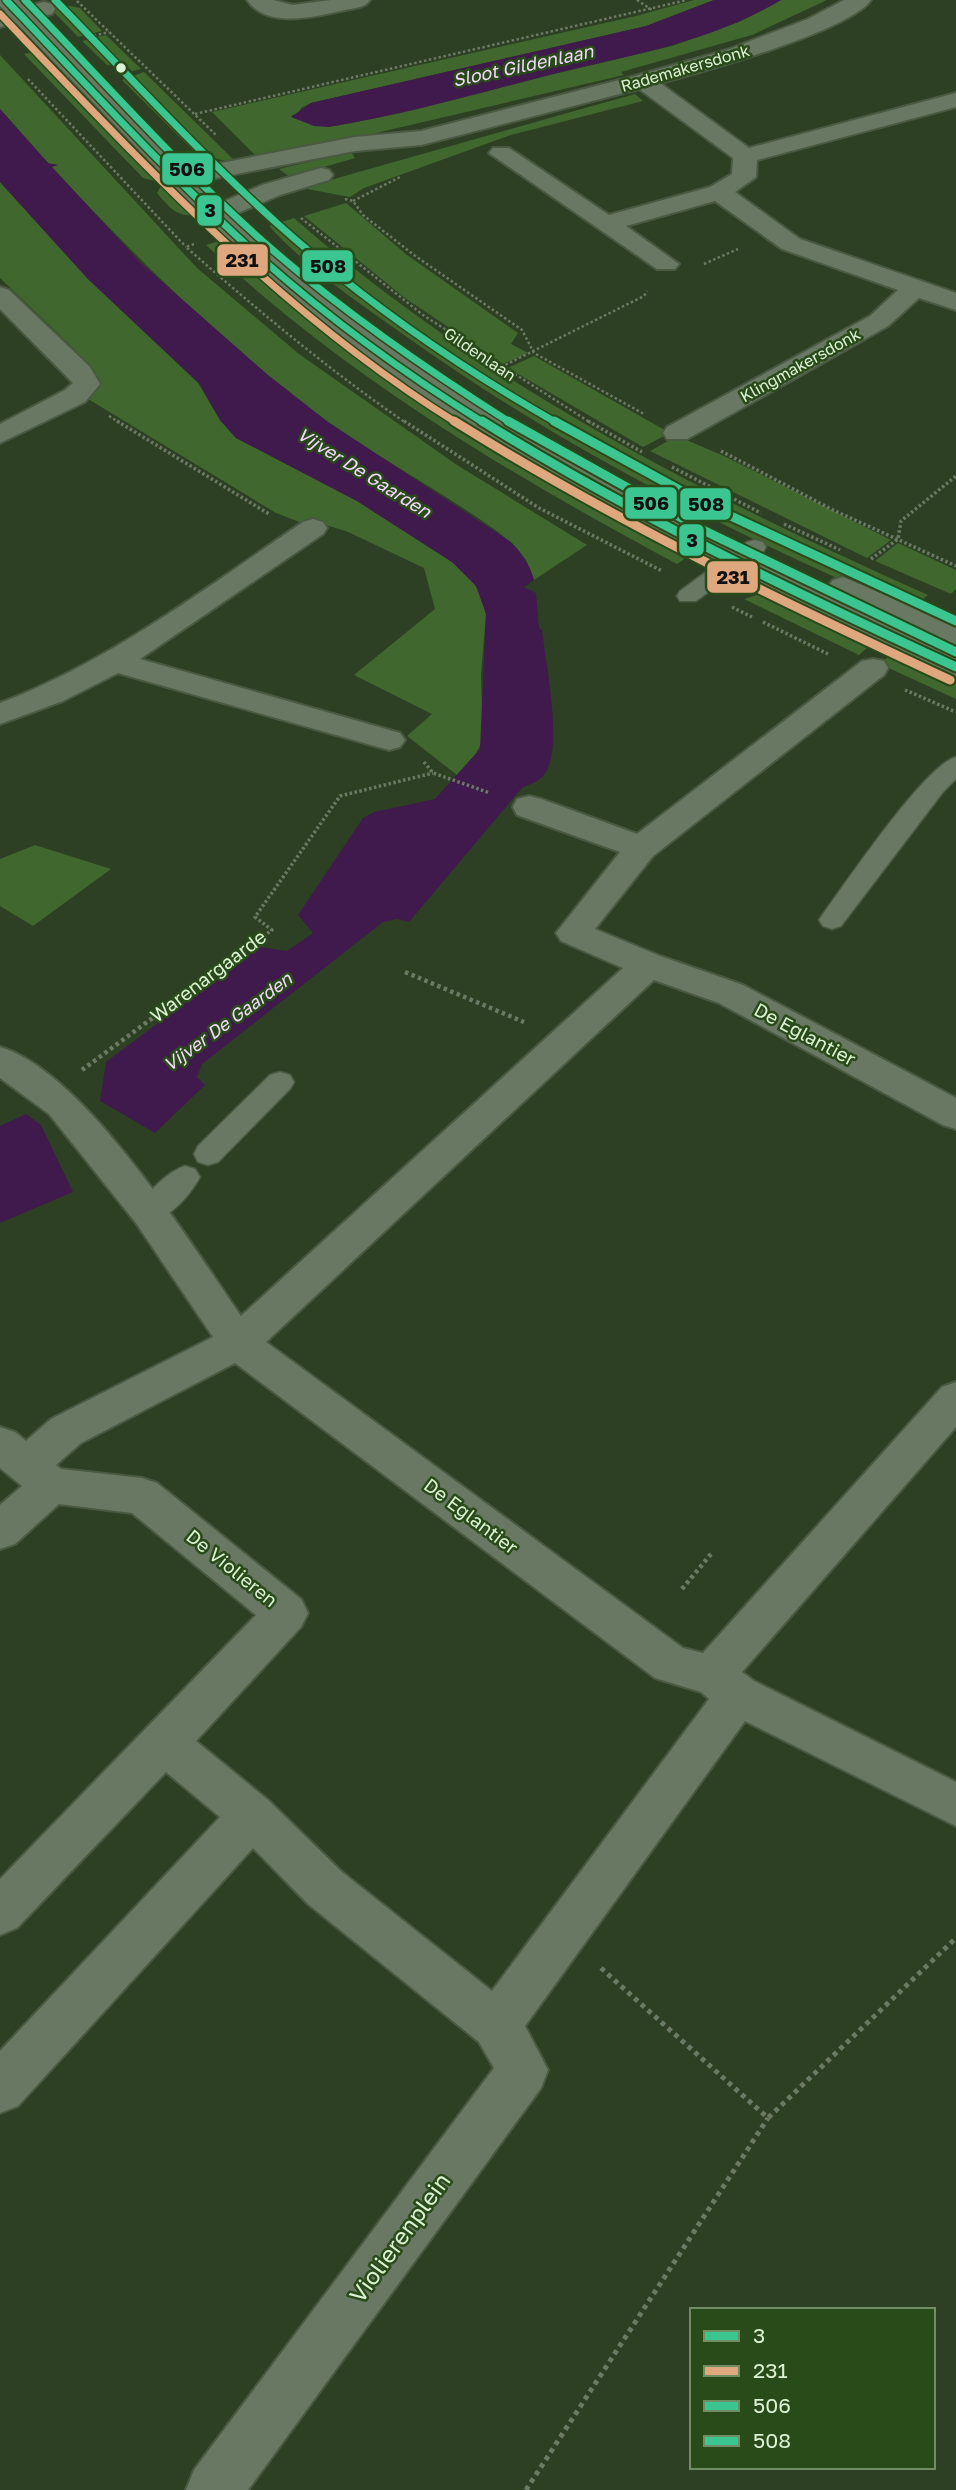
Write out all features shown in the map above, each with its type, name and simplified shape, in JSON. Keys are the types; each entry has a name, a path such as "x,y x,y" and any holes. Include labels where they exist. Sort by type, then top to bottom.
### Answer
{"street":[{"path":"258,0 264,6 290,11 359,0"},
{"name":"Rademakersdonk","path":"180,178 249,167 355,144 421,138 643,81 735,55 816,24 860,0"},
{"name":"Gildenlaan","path":"21,9 207,174 227,209 303,295 433,389 621,503 733,563 956,667"},
{"name":"Gildenlaan","path":"21,9 180,178 488,398 642,490 755,547 956,636"},
{"path":"643,81 745,156"},
{"path":"745,156 956,100"},
{"name":"Rademakersdonk","path":"227,209 271,190 373,160 421,138"},
{"path":"501,153 604,224 660,274"},
{"path":"604,224 719,192 744,177 745,156"},
{"path":"719,192 791,244 956,302"},
{"name":"Klingmakersdonk","path":"677,433 879,321 915,288"},
{"path":"0,295 86,378 84,390 75,396 0,435"},
{"path":"0,714 52,694 115,662 311,529"},
{"path":"115,662 389,740"},
{"path":"529,807 641,848 873,668"},
{"name":"De Eglantier","path":"641,848 573,933 648,965 731,994 956,1115"},
{"path":"0,1531 26,1465 66,1430 238,1343 648,965"},
{"path":"0,1060 51,1093"},
{"name":"De Eglantier","path":"51,1093 149,1213 238,1343 671,1664 724,1685 956,1805"},
{"path":"164,1743 252,1815 326,1888 496,2025 564,1934 724,1685 956,1399"},
{"name":"De Violieren","path":"0,1912 286,1613 142,1496 26,1465"},
{"path":"0,2088 252,1815"},
{"name":"Violierenplein","path":"214,2490 523,2070 496,2025"}],"lane":[{"path":"688,596 755,547"},
{"path":"832,920 934,786 956,765"},
{"path":"208,1154 281,1083"},
{"path":"149,1213 185,1177"}],"path":[{"path":"77,0 249,167"},
{"path":"637,0 652,10"},
{"path":"194,114 687,0"},
{"path":"24,75 186,247"},
{"path":"271,190 297,190 353,201 363,215 414,255 522,331 534,353 677,433 727,454 956,566"},
{"name":"Gildenlaan","path":"271,190 375,280 500,368 652,457"},
{"path":"698,265 709,263 739,249 746,252"},
{"path":"500,368 644,296 660,274"},
{"path":"75,396 269,514 311,529"},
{"path":"663,463 765,515"},
{"path":"880,568 867,562 898,539 901,521 956,476"},
{"path":"777,520 846,553"},
{"name":"Warenargaarde","path":"51,1093 272,930 255,917 340,796 433,773 498,796"},
{"path":"405,972 566,1040"},
{"path":"682,1589 711,1554"},
{"path":"564,1934 768,2119"},
{"path":"526,2490 768,2119 956,1938"}],"green space":[{"path":"694,0 714,0 646,26 311,103 301,108 298,114 291,115 317,126 335,126 672,46 739,22 781,0 827,0 752,35 621,72 624,75 269,158 264,154 256,156 212,112 636,16"},
{"path":"70,6 80,8 102,31 78,37 52,10"},
{"path":"106,35 141,69 132,71 124,64 107,65 82,41"},
{"path":"45,49 170,178 155,181 143,178 24,54"},
{"path":"0,55 197,268 299,354 457,465 587,545 534,580 526,560 502,535 328,422 218,333 117,235 51,167 57,165 49,164 0,109"},
{"path":"144,72 235,161 233,163 196,153 122,80"},
{"path":"635,94 643,101 511,135 364,188 350,197 302,188"},
{"path":"351,152 355,158 290,177 279,169"},
{"path":"0,182 88,279 198,383 220,420 236,438 357,501 452,562 470,578 481,594 486,614 481,675 483,740 473,759 457,775 407,736 432,714 354,675 435,609 424,568 346,531 308,520 302,523 276,513 88,399 98,388 97,377 68,350 73,348 0,278"},
{"path":"174,182 205,213 183,214 167,205 157,193 161,186"},
{"path":"346,203 407,255 518,333 511,344 528,353 503,364 405,298 304,216"},
{"path":"294,218 366,277 440,332 517,383 596,430 760,517 928,595 910,610 843,581 712,519 521,413 349,296 298,255 269,226"},
{"path":"229,238 269,274 688,549 683,560 677,564 552,495 372,380 259,293 206,245"},
{"path":"534,356 670,433 643,447 508,368"},
{"path":"677,436 724,456 891,540 867,558 650,451"},
{"path":"898,543 956,570 956,589 951,594 875,561"},
{"path":"770,591 784,598 787,596 877,639 859,655 744,599"},
{"path":"897,649 956,674 956,699 880,664"},
{"path":"35,845 111,869 33,926 0,906 0,859"}],"water":[{"name":"Sloot Gildenlaan","path":"714,0 781,0 727,27 670,46 414,110 329,127 314,126 291,117 311,103 646,26"},
{"name":"Vijver De Gaarden","path":"0,109 48,163 58,165 52,167 141,263 268,375 328,422 511,542 519,550 534,580 524,587 536,593 539,628 542,630 553,723 551,757 545,774 522,788 409,922 397,919 383,922 202,1064 197,1077 205,1085 155,1133 100,1101 106,1062 260,947 287,951 313,933 298,915 363,818 374,812 435,799 480,749 486,614 476,586 452,562 357,501 236,438 220,420 199,383 88,279 0,182"},
{"path":"26,1114 41,1125 73,1192 0,1223 0,1126"}],"transit line":[{"name":"3","path":"6,0 150,152 225,225 303,294 378,352 536,455 618,501 785,587 956,667"},
{"name":"506","path":"25,0 236,217 312,283 386,340 463,393 622,488 788,573 956,652"},
{"name":"508","path":"55,0 182,132 248,196 316,257 389,314 465,366 623,461 788,544 956,621"},
{"name":"231","path":"0,14 142,163 216,235 293,304 368,362 446,416 609,513 778,599 950,680"}]}
